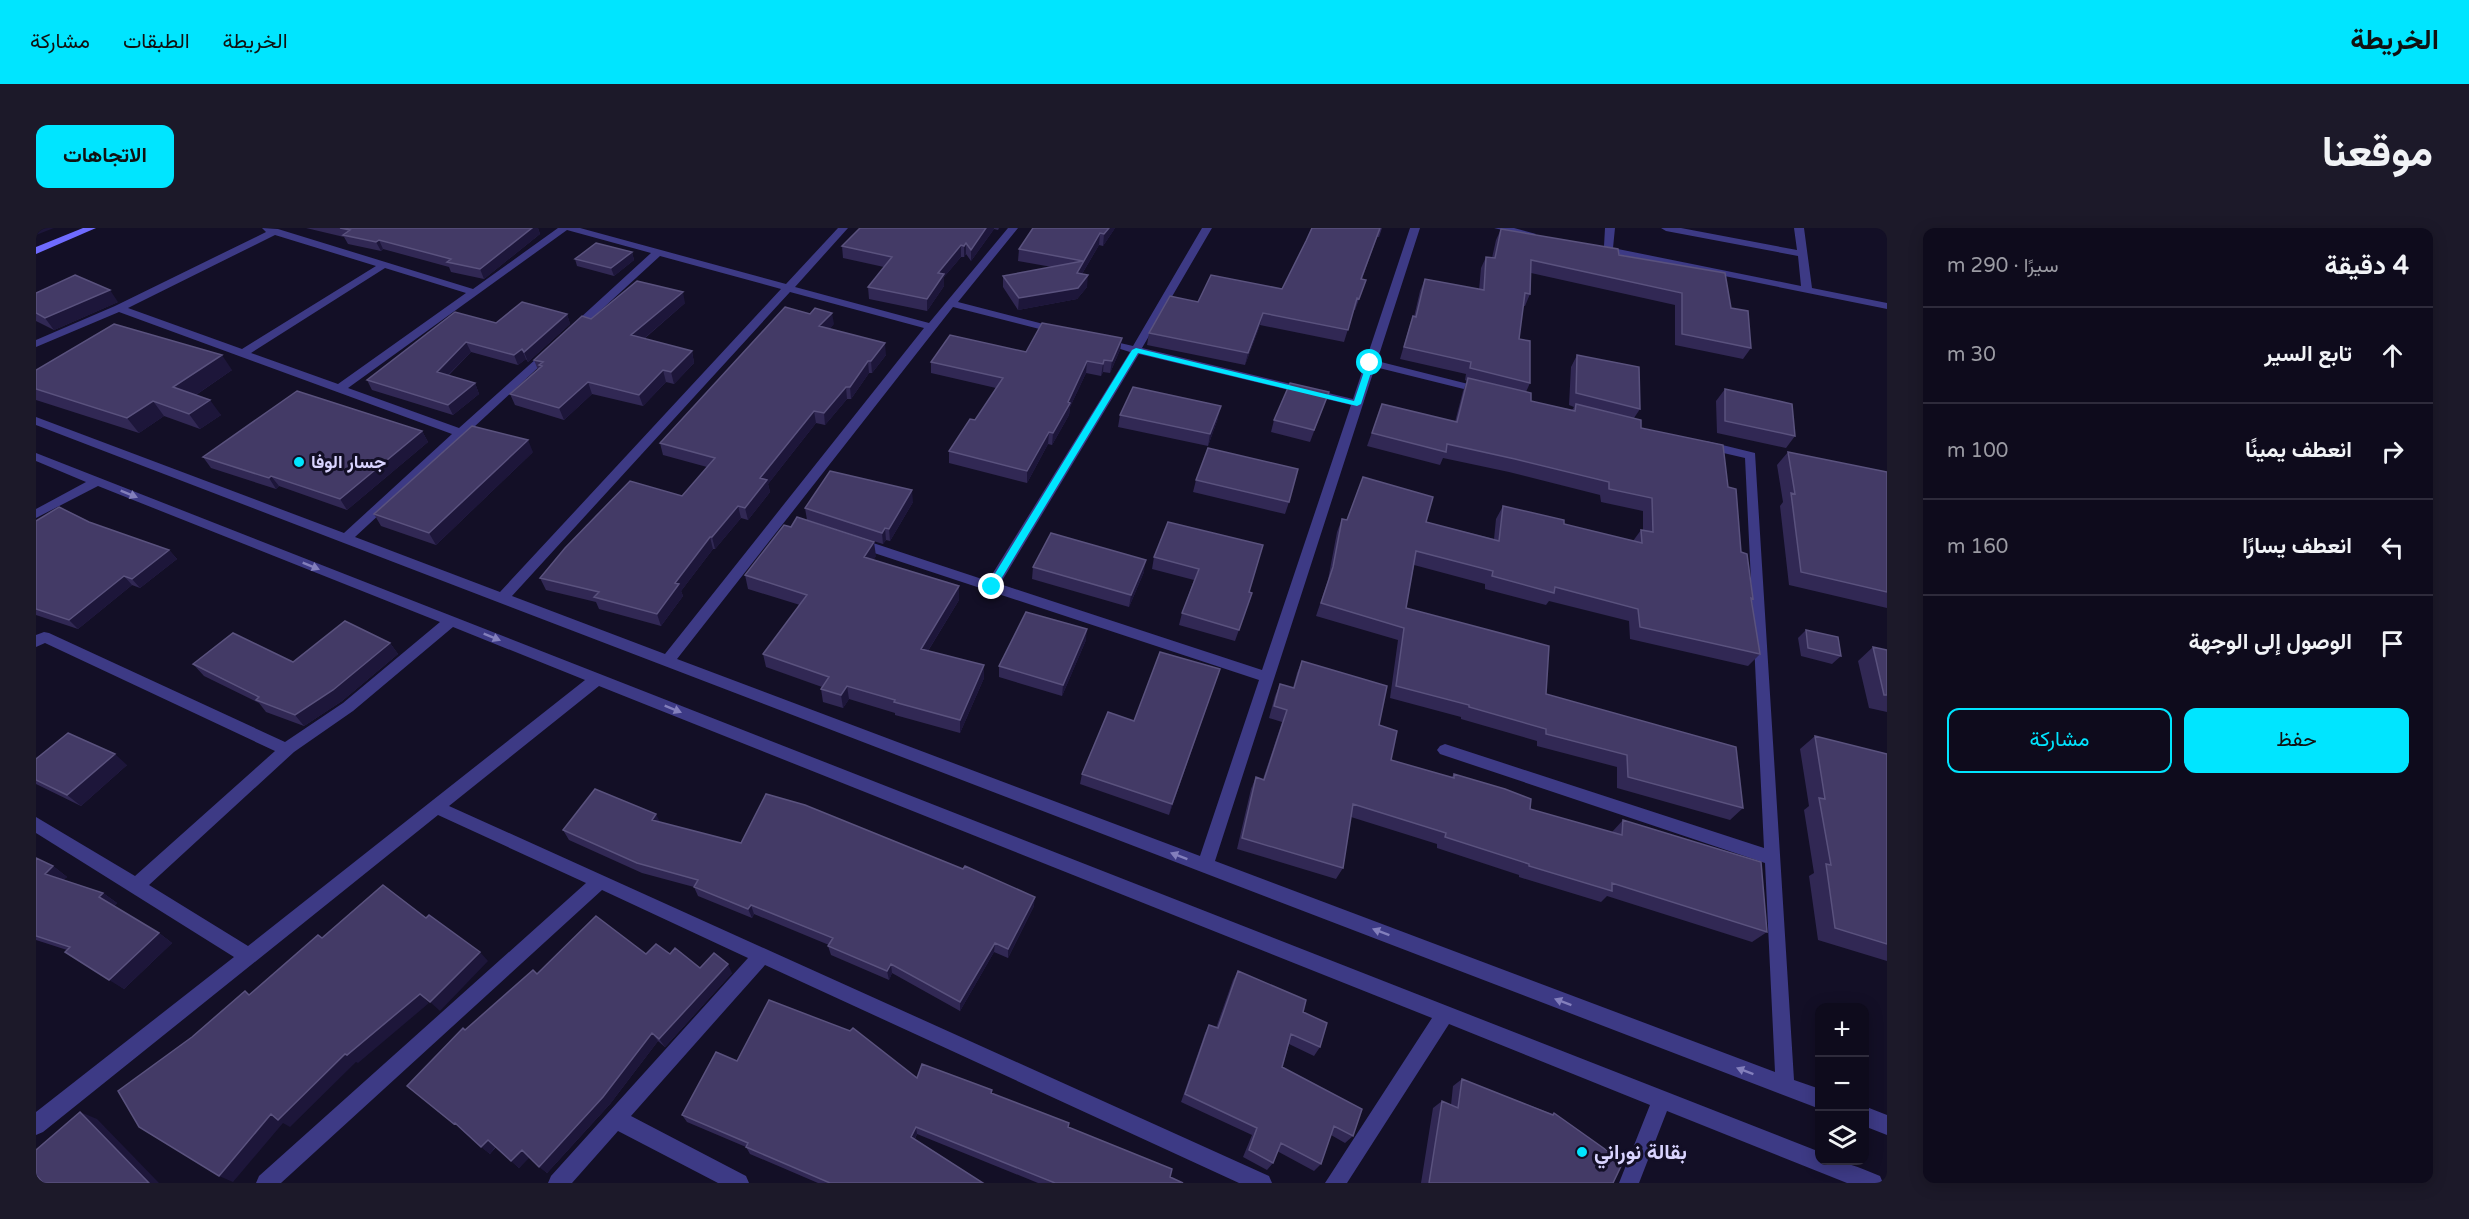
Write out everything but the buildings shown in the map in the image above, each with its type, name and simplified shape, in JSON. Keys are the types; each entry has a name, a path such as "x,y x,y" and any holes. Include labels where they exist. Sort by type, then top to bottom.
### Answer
{"main road":[{"path":"36,240 65,228"},
{"path":"36,251 90,228"}],"street":[{"path":"338,390 473,291 564,228"},
{"path":"569,228 931,327"},
{"path":"502,598 843,228"},
{"path":"667,661 786,520 931,327 1013,228"},
{"path":"992,587 1207,228"},
{"path":"1205,866 1415,228"},
{"path":"1499,228 1542,237"},
{"path":"1608,250 1610,228"},
{"path":"1666,228 1704,232 1802,254"},
{"path":"1799,228 1807,290"},
{"path":"36,344 119,308 270,230 473,291"},
{"path":"1586,246 1887,306"},
{"path":"345,538 658,252"},
{"path":"242,354 385,264"},
{"path":"951,303 1067,333"},
{"path":"119,308 460,433"},
{"path":"1090,338 1357,404"},
{"path":"1370,363 1497,394"},
{"path":"36,421 1815,1097"},
{"path":"1694,442 1751,456 1785,1086"},
{"path":"36,457 1873,1183"},
{"path":"36,514 97,481"},
{"path":"847,540 1267,677"},
{"path":"135,886 289,748 348,707 451,621"},
{"path":"39,637 280,747"},
{"path":"38,1120 597,679"},
{"path":"1445,750 1773,858"},
{"path":"436,807 1262,1183"},
{"path":"36,824 248,956"},
{"path":"266,1183 600,881"},
{"path":"558,1183 762,955"},
{"path":"1335,1183 1445,1014"},
{"path":"1629,1183 1662,1100"},
{"path":"1869,1118 1887,1125"},
{"path":"615,1119 739,1183"}],"place":[{"name":"جسار الوفا","path":"299,462"},
{"name":"بقالة نوراني","path":"1582,1152"}],"route":[{"path":"992,587 1136,350 1357,404 1370,363"}]}
